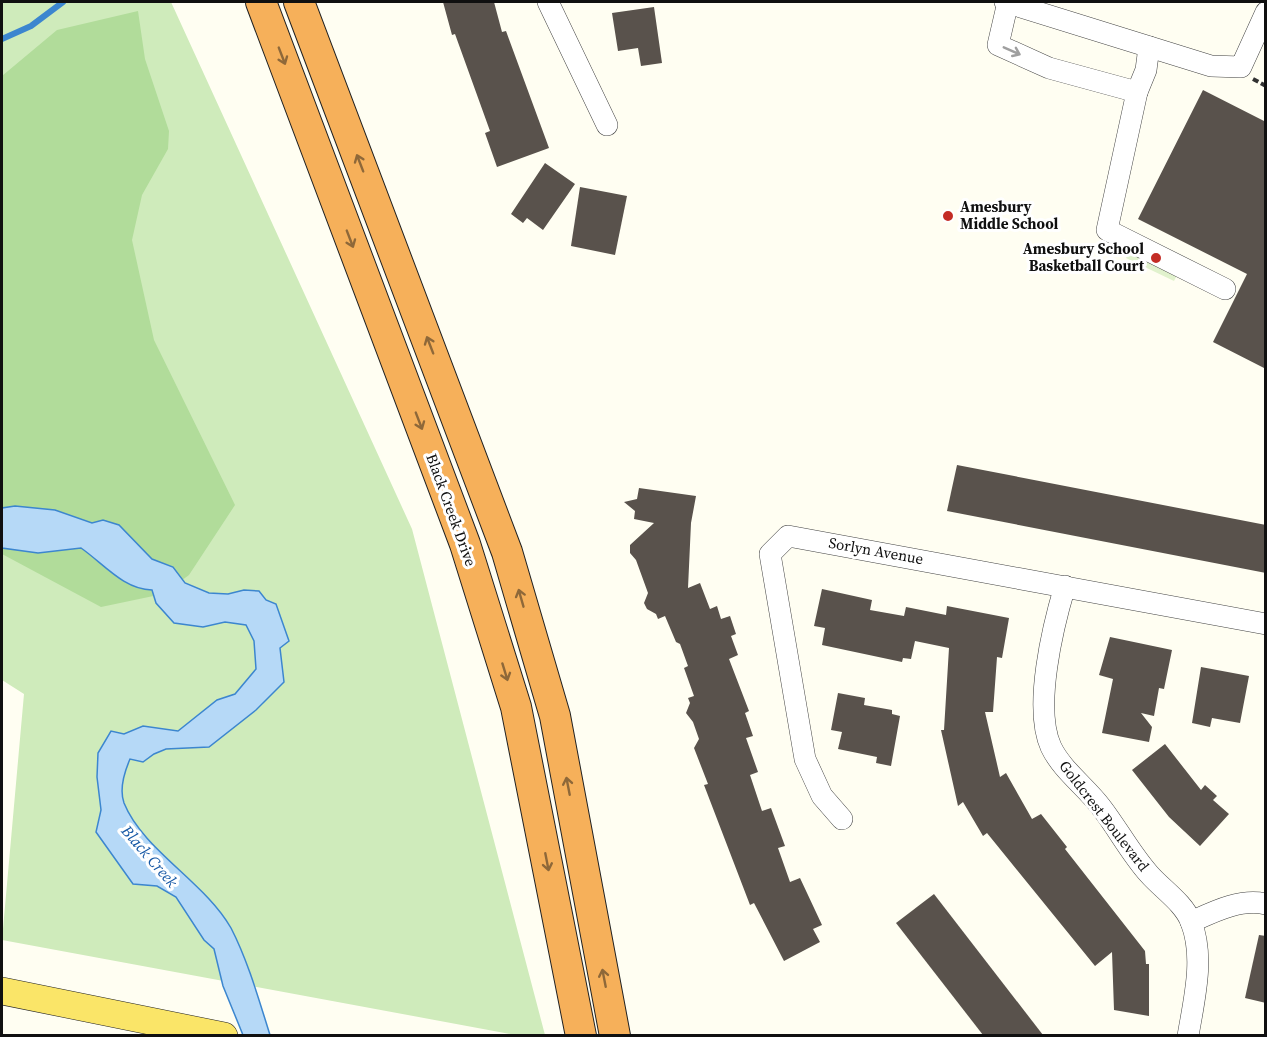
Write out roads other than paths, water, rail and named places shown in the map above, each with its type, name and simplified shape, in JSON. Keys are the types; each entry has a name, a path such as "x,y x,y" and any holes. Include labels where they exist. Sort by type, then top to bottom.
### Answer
{"highway":[{"name":"Black Creek Drive","path":"261,2 465,544 516,707 581,1035"},
{"path":"299,2 507,552 555,716 615,1035"}],"main road":[{"path":"2,991 224,1035"}],"street":[{"path":"548,2 607,125"},
{"path":"1137,92 1049,68 998,45 1007,2 1211,66 1241,67 1266,12"},
{"path":"1149,47 1146,70 1137,92 1107,230 1225,289"},
{"name":"Sorlyn Avenue","path":"842,819 819,792 805,759 770,554 788,536 1266,624"},
{"name":"Goldcrest Boulevard","path":"1065,586 1055,619 1046,677 1045,720 1051,747 1065,768 1120,832 1149,875 1167,892 1191,922 1197,958 1196,988 1188,1035"},
{"path":"1191,922 1210,912 1230,906 1258,902 1266,904"}],"water":[{"name":"Black Creek","path":"15,506 55,510 92,523 103,520 119,525 152,559 173,567 185,583 209,593 259,591 266,600 276,604 289,641 280,648 284,682 256,710 209,747 166,749 143,762 130,759 122,787 124,803 145,836 206,896 231,928 248,967 270,1035 243,1035 223,986 214,949 204,940 176,897 157,886 133,884 96,832 101,810 97,777 98,753 111,731 124,734 143,726 178,731 217,700 235,694 256,669 254,641 246,625 225,622 203,627 174,623 156,603 152,590 142,589 114,575 81,548 38,553 2,548 2,508"}],"waterway":[{"path":"2,39 31,26 63,2"}],"place":[{"name":"Amesbury Middle School","path":"948,216"},
{"name":"Amesbury School Basketball Court","path":"1156,258"}]}
